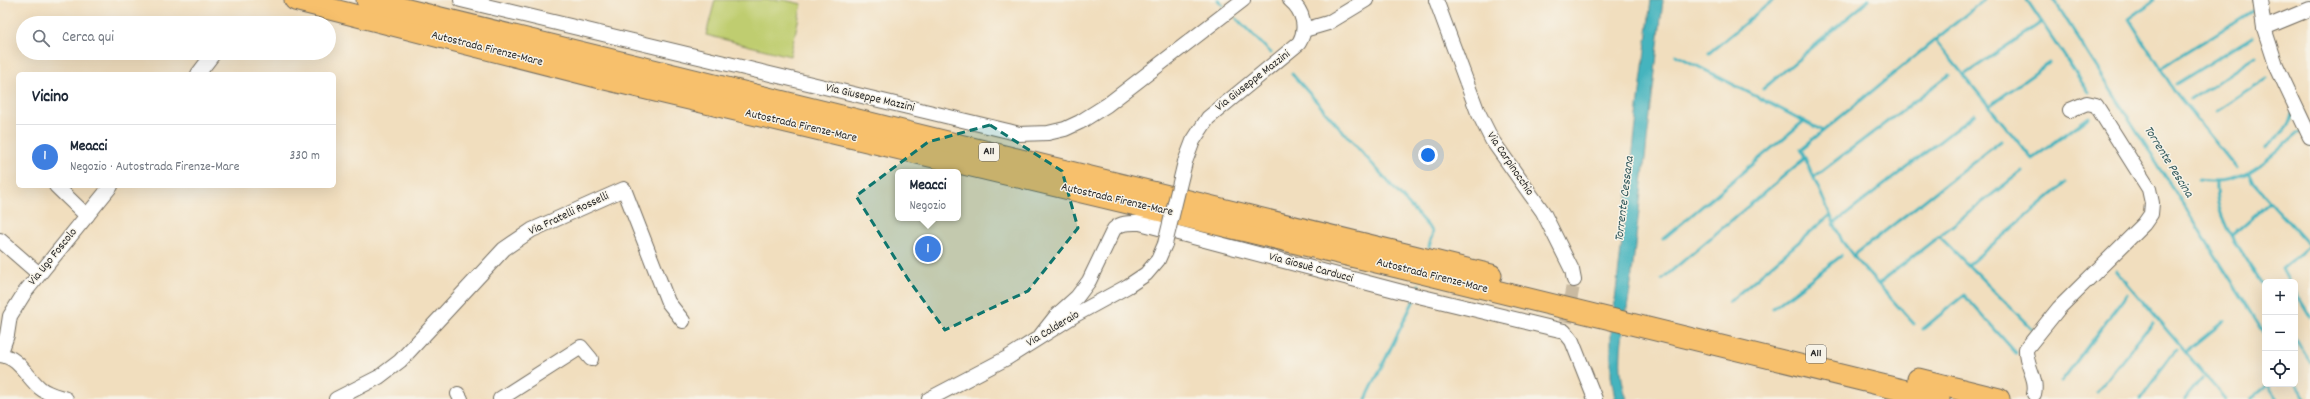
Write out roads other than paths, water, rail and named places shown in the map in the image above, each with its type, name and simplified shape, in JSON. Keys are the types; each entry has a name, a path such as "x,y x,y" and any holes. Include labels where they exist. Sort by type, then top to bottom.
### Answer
{"highway":[{"name":"Autostrada Firenze-Mare","path":"295,0 600,78 1611,312 1999,399"},
{"name":"Autostrada Firenze-Mare","path":"367,0 1611,312"},
{"name":"Autostrada Firenze-Mare","path":"1633,317 1939,399"}],"street":[{"name":"Via Giuseppe Mazzini","path":"461,0 1008,131 1034,134 1065,129 1094,113 1243,0"},
{"path":"1290,0 1301,14 1304,30 1328,23 1366,0"},
{"name":"Via Carpinocchio","path":"1436,0 1477,110 1492,140 1543,212 1570,265 1574,280"},
{"path":"2260,0 2264,28 2276,65 2310,137"},
{"path":"2264,28 2310,9"},
{"name":"Via Giuseppe Mazzini","path":"1165,244 1192,141 1208,118 1295,48 1303,36 1304,30"},
{"path":"200,72 209,60"},
{"path":"2034,394 2036,387 2026,356 2026,349 2073,293 2144,224 2152,208 2149,189 2096,105 2087,103 2070,110"},
{"path":"58,188 87,216"},
{"name":"Via Ugo Foscolo","path":"0,355 7,335 10,316 25,292 109,188"},
{"name":"Via Fratelli Rosselli","path":"336,399 379,377 400,362 504,248 532,230 624,189 668,302 683,321"},
{"name":"Via Giosuè Carducci","path":"1041,335 1056,316 1077,297 1089,281 1114,229 1125,223 1140,223 1406,294 1565,326 1594,399"},
{"path":"0,240 40,274"},
{"name":"Via Calderaio","path":"929,399 1007,358 1041,335 1128,286 1146,274 1158,260 1165,244"},
{"name":"Via Ugo Foscolo","path":"7,335 15,360"},
{"path":"500,399 581,347 591,359"},
{"path":"0,355 8,356 15,360 41,389 66,399"}],"water":[{"path":"1651,0 1663,0 1631,283 1622,341 1621,370 1627,399 1615,399 1611,376 1611,333"}],"waterway":[{"path":"1218,0 1223,5"},
{"path":"1709,53 1773,0"},
{"path":"1763,89 1869,0"},
{"path":"1914,324 1858,262 1842,241 1801,149 1984,0"},
{"path":"2027,0 2089,93"},
{"name":"Torrente Pescina","path":"2054,0 2262,329"},
{"path":"2155,0 2129,19 2176,93 2237,169"},
{"path":"2160,69 2257,8"},
{"path":"1237,19 1271,53"},
{"path":"1964,75 2042,22"},
{"path":"2176,84 2252,37"},
{"path":"1935,40 2032,159 2089,117"},
{"path":"1676,55 1823,131"},
{"path":"2190,100 2256,56"},
{"path":"1989,106 2049,63"},
{"path":"1292,74 1433,232 1429,247"},
{"path":"1814,177 1949,75"},
{"path":"2217,111 2267,78"},
{"path":"2265,148 2286,129 2292,113"},
{"path":"1834,224 1975,114"},
{"path":"1663,239 1804,121"},
{"path":"2198,180 2229,180 2242,176 2264,162 2298,133 2303,132"},
{"path":"1853,256 2001,141"},
{"path":"1662,279 1805,158"},
{"path":"1878,284 2022,171"},
{"path":"2249,174 2253,183 2310,246"},
{"path":"1969,264 2066,183"},
{"path":"2216,183 2220,211 2226,225 2233,239 2262,284"},
{"path":"2232,235 2270,202"},
{"path":"1729,302 1830,215"},
{"path":"1939,236 2032,329"},
{"path":"2287,279 2282,269 2310,245"},
{"path":"1773,308 1841,256"},
{"path":"2116,270 2225,399"},
{"path":"1417,291 1419,285"},
{"path":"2061,382 2127,294"},
{"path":"1923,329 1964,295 2016,353"},
{"path":"2298,297 2310,317"},
{"path":"1366,399 1414,300"},
{"path":"2186,352 2224,321"},
{"path":"2097,392 2152,323"},
{"path":"2298,343 2310,362"},
{"path":"2140,399 2176,350"},
{"path":"2185,399 2202,378"},
{"path":"2251,399 2268,385 2277,399"},
{"name":"Torrente Pescina","path":"2298,387 2306,399"}],"tunnel":[{"path":"1566,322 1574,280"}],"place":[{"name":"Meacci","path":"928,249"}],"water label":[{"name":"Torrente Cessana","path":"1625,199"}]}
